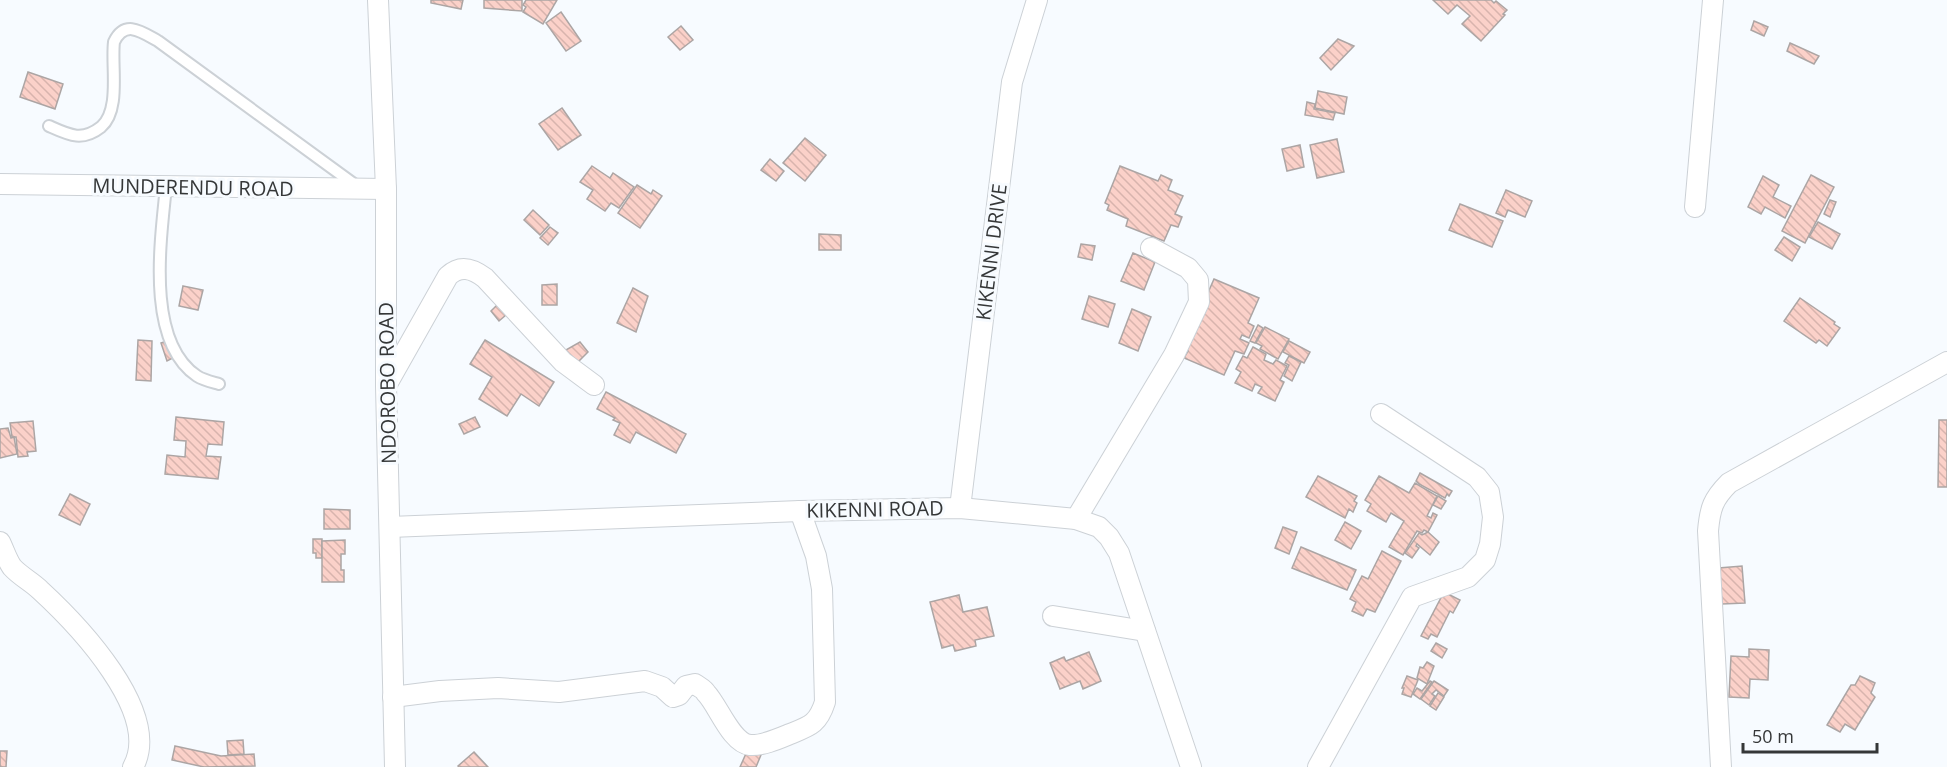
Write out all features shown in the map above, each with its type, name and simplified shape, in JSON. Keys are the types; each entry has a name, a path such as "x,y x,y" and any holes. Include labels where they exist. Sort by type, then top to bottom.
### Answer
{"street":[{"name":"NDOROBO ROAD","path":"378,0 386,189 386,386 395,767"},
{"name":"KIKENNI DRIVE","path":"960,508 1012,82 1037,0"},
{"path":"1695,207 1713,0"},
{"name":"MUNDERENDU ROAD","path":"0,184 386,189"},
{"path":"1076,519 1174,355 1199,302 1198,280 1188,268 1150,248"},
{"path":"386,386 448,276 462,268 471,269 485,278 563,362 594,385"},
{"path":"1721,767 1708,531 1710,513 1716,496 1729,483 1947,362"},
{"path":"1318,767 1412,597 1468,578 1485,560 1490,544 1493,517 1490,492 1477,477 1381,414"},
{"name":"KIKENNI ROAD","path":"390,527 800,510 960,508 1076,519 1099,527 1109,537 1119,553 1191,767"},
{"path":"393,697 498,688 559,692 645,681 662,687 673,697 686,686 695,684 706,692 724,721 742,742 749,745 776,740 810,726 820,716 825,702 822,589 816,556 800,510"},
{"path":"0,542 12,567 73,622 123,686 137,726 139,747 133,767"},
{"path":"1053,616 1145,631"}],"lane":[{"path":"49,126 75,136 84,136 96,131 106,122 111,114 113,103 114,42 118,33 125,29 140,31 158,41 361,189"},
{"path":"166,186 159,259 160,296 166,327 183,362 198,376 219,384"}],"building":[{"path":"431,0 463,0 461,9 431,3"},
{"path":"484,0 522,0 522,11 484,8"},
{"path":"526,0 557,0 543,24 523,12"},
{"path":"1433,0 1491,0 1494,3 1496,1 1507,10 1481,41 1462,24 1470,16 1457,5 1448,14"},
{"path":"561,12 581,41 566,51 546,23"},
{"path":"1754,21 1768,27 1764,36 1751,30"},
{"path":"681,26 693,40 680,50 668,37"},
{"path":"1338,39 1354,46 1331,70 1320,58"},
{"path":"1790,43 1819,56 1814,64 1787,51"},
{"path":"28,72 63,84 55,109 20,97"},
{"path":"1318,91 1347,97 1344,114 1315,108"},
{"path":"1307,102 1315,104 1314,109 1335,113 1333,120 1305,115"},
{"path":"562,108 581,135 558,150 539,124"},
{"path":"805,138 826,155 805,181 783,163"},
{"path":"1337,139 1344,172 1317,178 1310,145"},
{"path":"1300,145 1304,167 1287,171 1282,149"},
{"path":"770,159 784,171 776,181 761,170"},
{"path":"592,166 610,178 613,173 634,187 619,208 611,203 605,211 587,199 593,190 580,182"},
{"path":"1120,166 1158,181 1161,175 1172,180 1168,190 1183,196 1175,214 1182,217 1178,227 1171,225 1164,241 1126,226 1128,219 1107,210 1109,205 1105,203"},
{"path":"1811,175 1834,187 1805,243 1782,231"},
{"path":"1763,176 1779,185 1773,197 1791,206 1785,218 1765,207 1761,214 1748,207"},
{"path":"637,185 651,194 653,190 662,196 640,228 618,213"},
{"path":"1506,190 1532,201 1525,217 1508,210 1505,217 1496,213"},
{"path":"1830,200 1836,202 1830,217 1824,214"},
{"path":"1460,204 1503,221 1492,247 1449,230"},
{"path":"533,210 549,225 540,235 524,220"},
{"path":"1818,222 1840,234 1832,249 1809,237"},
{"path":"550,227 558,233 548,245 540,238"},
{"path":"819,234 841,235 841,250 819,250"},
{"path":"1784,237 1800,247 1792,261 1775,250"},
{"path":"1081,244 1095,246 1092,260 1078,257"},
{"path":"1133,253 1155,262 1144,290 1121,281"},
{"path":"1214,279 1259,298 1248,323 1254,326 1249,338 1242,335 1240,339 1249,343 1244,354 1235,351 1224,375 1184,358 1188,351 1183,350"},
{"path":"557,284 557,305 542,305 542,285"},
{"path":"183,286 203,290 198,310 179,306"},
{"path":"633,288 648,296 636,332 617,323"},
{"path":"1089,296 1115,304 1108,327 1082,319"},
{"path":"1800,298 1840,328 1827,346 1819,340 1816,343 1784,321"},
{"path":"497,305 506,315 499,321 491,311"},
{"path":"1132,309 1151,317 1138,351 1119,343"},
{"path":"1258,325 1263,328 1255,343 1250,341"},
{"path":"1265,327 1289,339 1278,359 1260,349 1262,346 1256,343"},
{"path":"138,340 152,341 151,381 136,380"},
{"path":"485,340 554,382 539,406 521,394 507,416 479,399 492,377 470,364"},
{"path":"167,341 173,358 167,361 161,343"},
{"path":"1289,341 1310,352 1304,363 1283,352"},
{"path":"580,342 588,352 578,362 564,351"},
{"path":"1253,347 1266,354 1264,360 1273,364 1276,360 1287,366 1280,380 1284,382 1275,401 1258,393 1262,387 1255,384 1252,391 1235,383 1241,372 1236,369 1243,356 1247,358"},
{"path":"1289,356 1301,362 1292,381 1284,376 1289,365 1285,363"},
{"path":"606,392 686,434 676,453 636,432 630,443 614,435 620,423 597,409"},
{"path":"176,417 224,422 222,445 208,444 206,456 221,457 218,479 165,474 167,455 185,457 186,441 174,440"},
{"path":"475,417 480,427 464,434 459,424"},
{"path":"1939,420 1947,420 1947,487 1938,487"},
{"path":"33,421 36,451 27,452 28,456 18,457 16,437 12,437 10,423"},
{"path":"8,428 11,438 14,437 17,454 0,458 0,429"},
{"path":"1420,473 1452,491 1449,496 1447,494 1445,498 1419,484 1416,481"},
{"path":"1318,476 1357,496 1353,512 1349,509 1345,518 1306,497"},
{"path":"1379,476 1409,493 1415,483 1437,496 1427,516 1431,518 1433,513 1437,515 1428,532 1417,531 1403,555 1389,547 1404,521 1391,513 1386,522 1367,511 1371,504 1365,500"},
{"path":"70,494 90,504 80,525 59,515"},
{"path":"1438,496 1446,501 1441,509 1433,505"},
{"path":"324,509 350,510 350,529 324,529"},
{"path":"1345,522 1361,531 1351,549 1335,540"},
{"path":"1283,527 1297,532 1289,554 1275,548"},
{"path":"1428,532 1439,542 1430,555 1417,544 1419,548 1412,558 1405,553 1419,533 1422,535"},
{"path":"313,539 322,539 322,558 316,558 316,553 313,553"},
{"path":"345,540 345,554 341,554 344,582 322,582 322,541"},
{"path":"1301,547 1356,570 1347,590 1292,568"},
{"path":"1382,551 1401,561 1375,612 1367,609 1363,616 1352,611 1356,602 1350,599 1362,576 1368,579"},
{"path":"1742,566 1745,603 1722,604 1719,568"},
{"path":"1444,592 1460,600 1453,613 1450,611 1437,637 1431,634 1428,639 1421,636"},
{"path":"959,595 963,612 987,607 994,636 975,640 976,646 955,651 953,645 942,648 930,602"},
{"path":"1436,643 1447,649 1442,658 1431,651"},
{"path":"1749,649 1769,650 1768,680 1750,679 1749,698 1729,697 1731,656 1749,657"},
{"path":"1089,652 1101,681 1083,689 1080,681 1060,689 1050,663 1064,657 1066,661"},
{"path":"1427,662 1434,666 1427,684 1417,678 1420,667 1423,668"},
{"path":"1407,676 1418,680 1411,697 1402,694"},
{"path":"1860,676 1875,683 1871,693 1875,697 1855,730 1845,724 1840,732 1827,725 1851,685 1855,685"},
{"path":"1430,681 1432,682 1420,699 1413,694 1417,688 1422,691"},
{"path":"1434,681 1448,690 1444,696 1436,690 1432,694 1435,696 1429,705 1421,699"},
{"path":"1438,693 1444,697 1436,710 1430,706"},
{"path":"243,740 244,754 228,755 227,741"},
{"path":"175,746 221,756 254,754 255,766 204,767 172,760"},
{"path":"748,749 761,755 756,767 740,767"},
{"path":"0,751 7,751 6,767 0,767"},
{"path":"474,752 488,767 458,766"}]}
